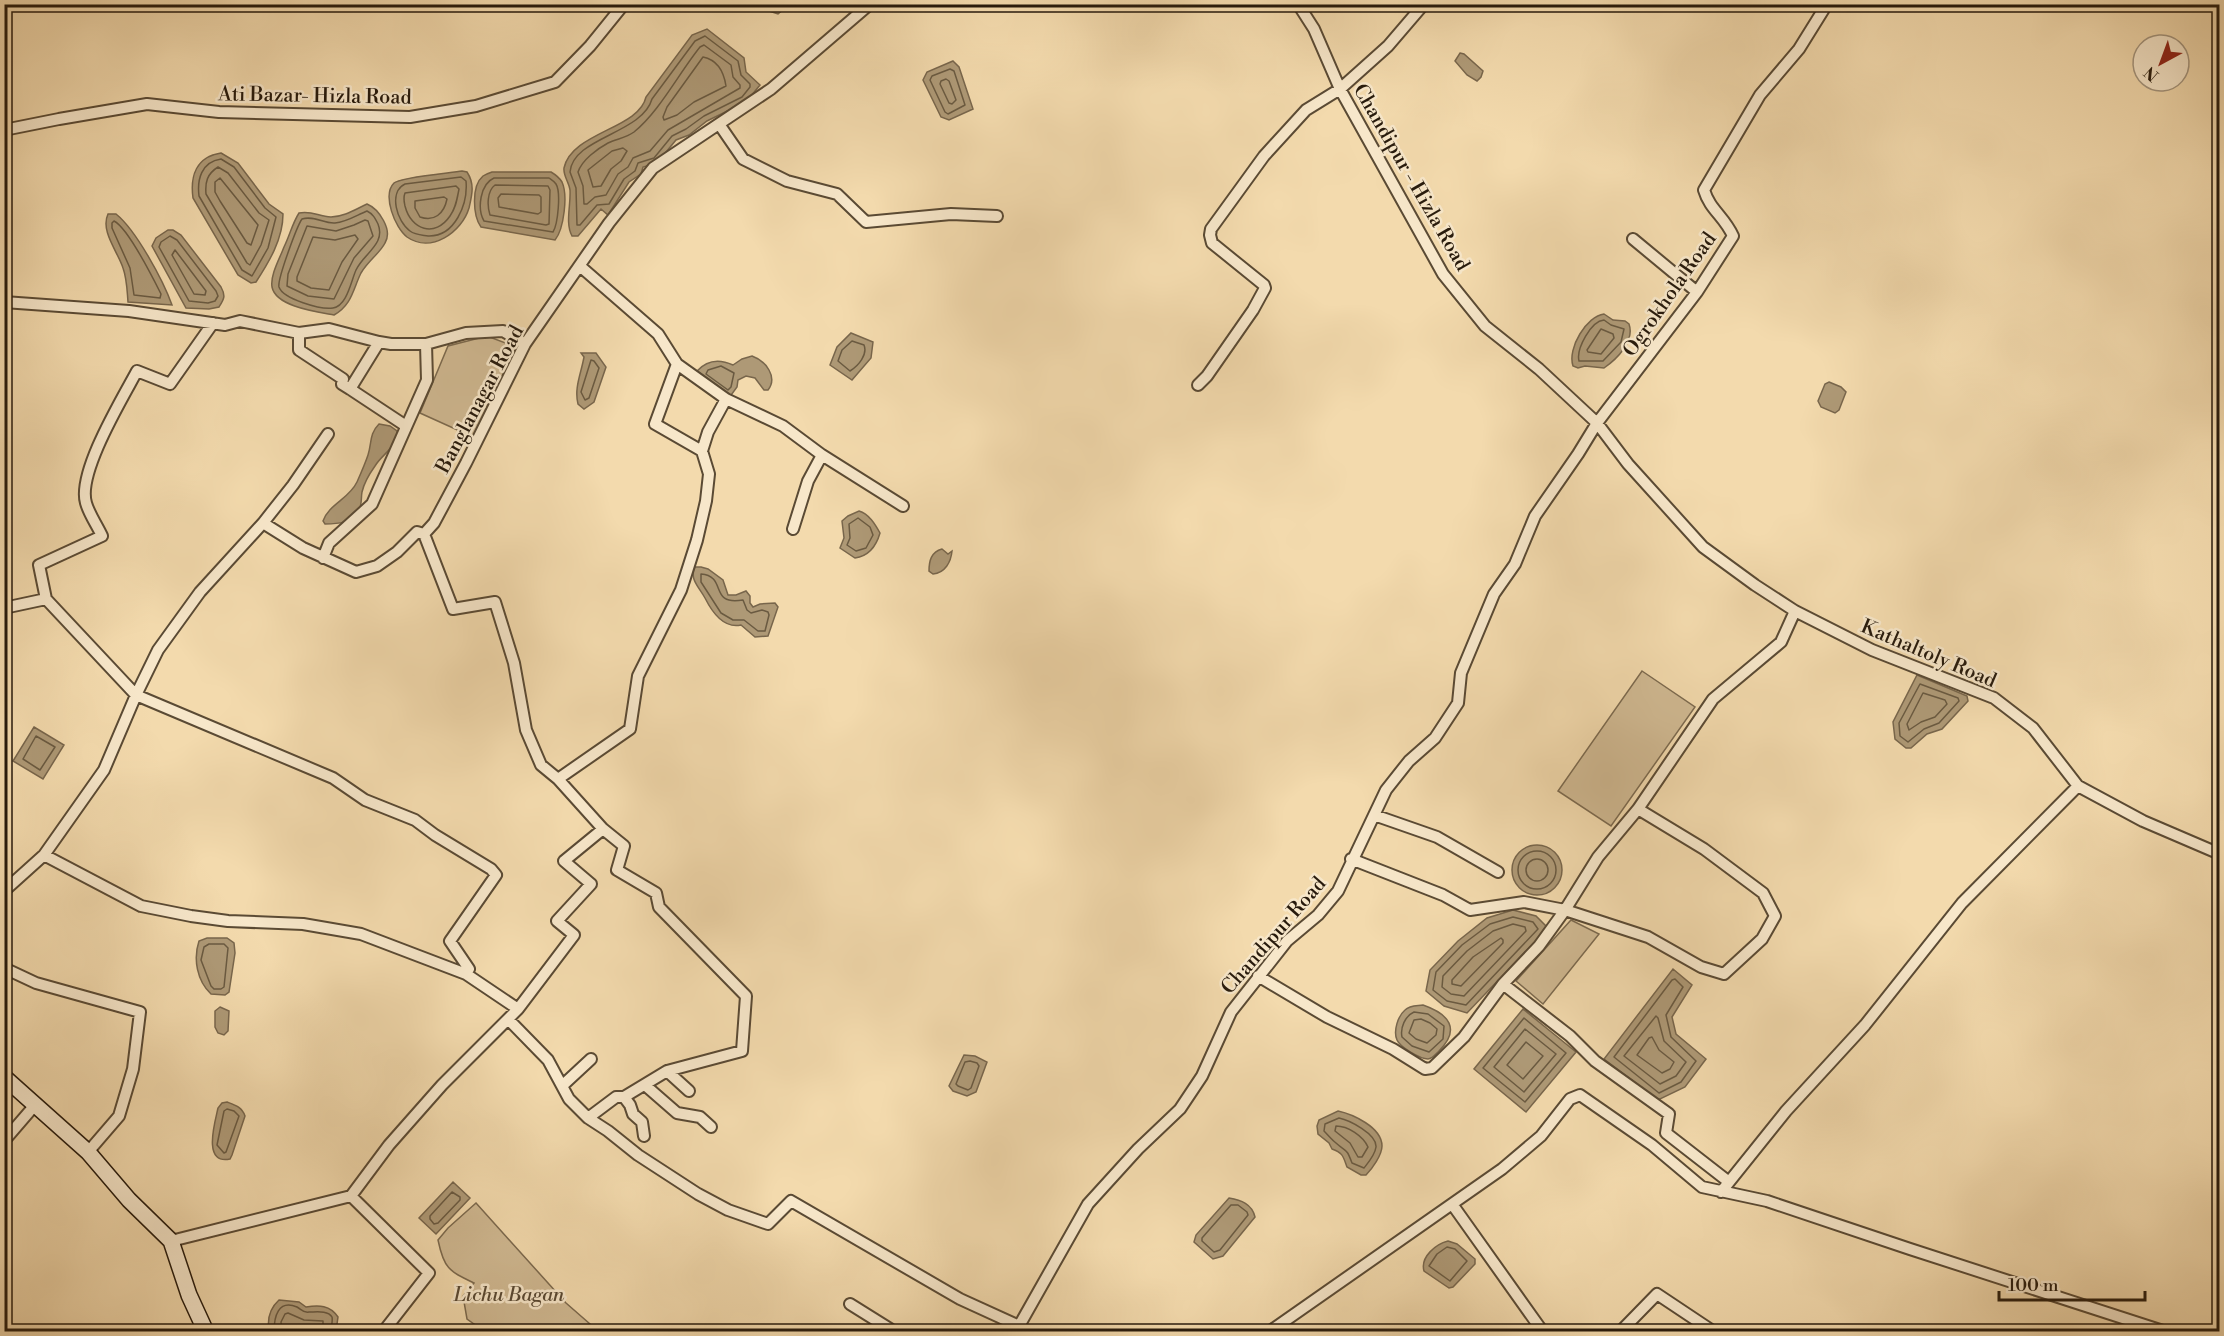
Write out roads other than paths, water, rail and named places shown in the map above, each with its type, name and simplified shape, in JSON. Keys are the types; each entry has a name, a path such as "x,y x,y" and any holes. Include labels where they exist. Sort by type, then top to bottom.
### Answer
{"main road":[{"path":"4,1077 88,1152 129,1200 172,1244 189,1295 206,1332"}],"street":[{"name":"Ati Bazar- Hizla Road","path":"4,130 147,104 219,112 410,117 476,106 555,82 590,46 624,4"},
{"name":"Banglanagar Road","path":"263,523 323,558 356,572 377,566 398,552 417,532 424,534 434,523 461,473 525,344 581,267 609,223 654,168 771,89 870,4"},
{"name":"Chandipur - Hizla Road","path":"1298,4 1314,29 1340,89 1443,274 1485,326 1539,369 1597,423 1628,464 1703,547 1795,611"},
{"path":"1198,385 1207,376 1253,310 1265,288 1212,243 1211,229 1264,156 1306,110 1340,89 1388,46 1424,4"},
{"name":"Ogrokhola Road","path":"1597,423 1697,292 1732,236 1727,223 1708,203 1704,190 1760,95 1799,49 1827,4"},
{"path":"719,124 743,159 787,181 837,194 866,222 896,217 951,213 997,216"},
{"path":"1633,239 1697,292"},
{"path":"581,267 658,334 677,364 726,399 783,426 822,455 903,506"},
{"path":"4,302 129,311 225,325 240,321 299,333 329,329 379,342 426,344 466,333 503,331 525,344"},
{"path":"213,323 170,384 137,370 106,429 85,484 85,502 102,536 39,565 46,599 136,695 333,778 365,800 415,820 491,869 496,875 450,941 469,969 466,974"},
{"path":"299,333 299,350 343,379 342,384 406,426"},
{"path":"350,389 379,342"},
{"path":"323,558 329,543 372,504 427,380 426,344"},
{"path":"677,364 655,424 702,451"},
{"path":"558,779 630,729 638,676 681,590 697,540 706,501 709,474 702,451 708,432 726,399"},
{"name":"Chandipur Road","path":"1017,1329 1088,1204 1138,1149 1180,1109 1202,1076 1231,1012 1287,941 1318,915 1338,891 1351,859 1386,790 1409,761 1435,738 1458,703 1461,674 1494,594 1515,564 1535,516 1597,423"},
{"path":"4,891 44,855 104,770 158,650 200,592 263,523 293,485 328,434"},
{"path":"793,530 808,481 822,455"},
{"path":"424,534 453,609 495,602 514,663 526,730 541,765 558,779 603,829 624,846 617,870 656,893 658,907 746,996 742,1051 667,1071 646,1086 624,1097 616,1097 588,1118"},
{"path":"4,608 46,599"},
{"path":"1258,976 1326,1017 1393,1049 1425,1069 1432,1068 1464,1036 1503,984 1539,946 1598,857 1638,809 1713,699 1781,642 1795,611"},
{"name":"Kathaltoly Road","path":"1795,611 1872,650 1994,698 2033,729 2078,786 2143,821 2220,854"},
{"path":"1721,1192 1786,1111 1865,1025 1962,903 2078,786"},
{"path":"1351,859 1443,895 1470,910 1524,902 1565,910 1648,937 1701,967 1724,974 1762,939 1775,916 1763,893 1704,849 1638,809"},
{"path":"1374,815 1437,837 1498,872"},
{"path":"172,1244 351,1196 389,1145 434,1094 518,1010 573,935 557,921 591,884 564,861 603,829"},
{"path":"44,855 141,906 219,920 303,924 361,934 466,974 518,1010"},
{"path":"4,968 36,983 140,1012 133,1069 119,1116 88,1152"},
{"path":"1503,984 1570,1036 1595,1061 1669,1114 1666,1133 1729,1182"},
{"path":"508,1019 548,1060 569,1099 588,1118 666,1174 728,1210 768,1224 791,1201 960,1299 1017,1329"},
{"path":"563,1085 591,1059"},
{"path":"667,1071 689,1091"},
{"path":"646,1086 676,1113 700,1117 711,1127"},
{"path":"1269,1332 1502,1169 1541,1136 1570,1099 1580,1095 1652,1145 1702,1187 1767,1201 2166,1332"},
{"path":"624,1097 633,1114 642,1122 644,1136"},
{"path":"4,1141 35,1105"},
{"path":"351,1196 429,1273 383,1332"},
{"path":"1452,1204 1544,1332"},
{"path":"1620,1332 1656,1294 1714,1332"},
{"path":"850,1304 890,1329 889,1332"}],"water":[{"path":"760,5 789,5 778,14"},
{"path":"707,29 744,58 746,72 760,85 746,102 707,121 689,135 676,140 657,163 643,167 641,174 629,182 608,215 601,209 578,236 572,236 569,220 570,190 564,171 570,156 579,146 631,117 641,108 646,97 692,35"},
{"path":"1460,53 1483,71 1477,81 1467,75 1455,61"},
{"path":"953,61 959,67 973,109 949,120 941,117 923,80 927,72"},
{"path":"221,153 238,163 269,204 283,214 278,241 256,282 251,283 238,275 193,198 192,190 196,169 200,163 212,155"},
{"path":"467,172 470,176 472,190 469,208 460,225 453,232 435,242 416,242 407,237 394,219 390,203 389,195 394,183 415,177"},
{"path":"492,172 551,172 559,177 564,188 565,203 561,228 555,240 481,227 475,209 476,187 483,176"},
{"path":"367,204 384,220 387,238 383,247 361,273 351,296 340,311 334,315 298,307 289,304 275,294 272,287 274,272 299,213 308,212 336,217"},
{"path":"108,214 116,214 132,231 156,269 172,305 128,302 124,272 106,227"},
{"path":"168,230 181,235 221,287 224,297 219,307 186,308 152,246 156,238"},
{"path":"1604,314 1613,320 1625,321 1629,324 1629,337 1624,349 1604,368 1573,366 1573,351 1580,334 1591,320"},
{"path":"851,333 873,342 871,358 852,380 830,365 837,347"},
{"path":"581,353 596,353 606,367 594,402 584,409 578,404 577,398 577,387 584,357"},
{"path":"752,356 769,370 772,380 768,390 764,390 755,378 746,376 738,380 737,387 729,398 697,375 701,367 709,363 719,361 733,365"},
{"path":"1829,382 1846,392 1839,410 1835,413 1821,407 1818,401 1825,384"},
{"path":"379,424 390,426 397,431 397,437 367,478 359,510 349,520 325,524 323,521 326,515 357,482 368,455 372,435"},
{"path":"859,511 869,517 880,533 871,550 855,558 840,548 844,538 842,521"},
{"path":"942,549 948,554 952,551 950,559 944,569 933,574 929,571 930,560 935,552"},
{"path":"695,567 708,569 723,580 728,595 746,591 753,607 775,603 778,607 768,636 755,637 741,625 735,626 719,618 711,609 694,579"},
{"path":"1917,675 1967,696 1968,701 1942,729 1927,734 1911,748 1906,748 1895,739 1893,722"},
{"path":"34,727 64,745 43,779 13,761"},
{"path":"1537,845 1555,852 1562,870 1555,888 1537,895 1519,888 1512,870 1519,852"},
{"path":"1513,910 1536,916 1548,928 1467,1013 1444,1006 1426,991 1430,970 1458,941 1487,918"},
{"path":"207,938 227,938 234,943 235,953 229,992 225,995 211,994 199,976 196,962 197,948 199,941"},
{"path":"1673,969 1692,985 1672,1017 1676,1034 1706,1059 1685,1087 1658,1100 1604,1059"},
{"path":"1423,1005 1440,1013 1449,1023 1450,1029 1446,1043 1428,1059 1406,1049 1399,1043 1396,1036 1397,1024 1402,1013 1409,1007"},
{"path":"220,1007 229,1011 228,1031 224,1035 218,1033 215,1027 215,1011"},
{"path":"1523,1009 1576,1052 1526,1112 1474,1069"},
{"path":"964,1055 975,1056 987,1062 976,1092 967,1096 953,1091 949,1086"},
{"path":"227,1102 240,1108 245,1116 230,1159 221,1159 216,1156 212,1141 218,1108 222,1103"},
{"path":"1338,1111 1365,1122 1381,1139 1380,1153 1374,1166 1366,1175 1361,1175 1347,1167 1341,1154 1332,1149 1329,1143 1318,1134 1319,1120"},
{"path":"453,1182 470,1198 436,1234 419,1218"},
{"path":"1229,1198 1245,1203 1255,1217 1223,1256 1213,1259 1194,1242 1196,1235"},
{"path":"1448,1241 1457,1244 1475,1259 1475,1264 1453,1287 1449,1288 1424,1271 1423,1266 1430,1252"},
{"path":"279,1300 299,1302 306,1307 328,1308 338,1317 336,1331 269,1331 270,1314"}],"park label":[{"name":"Lichu Bagan","path":"509,1294"}]}
